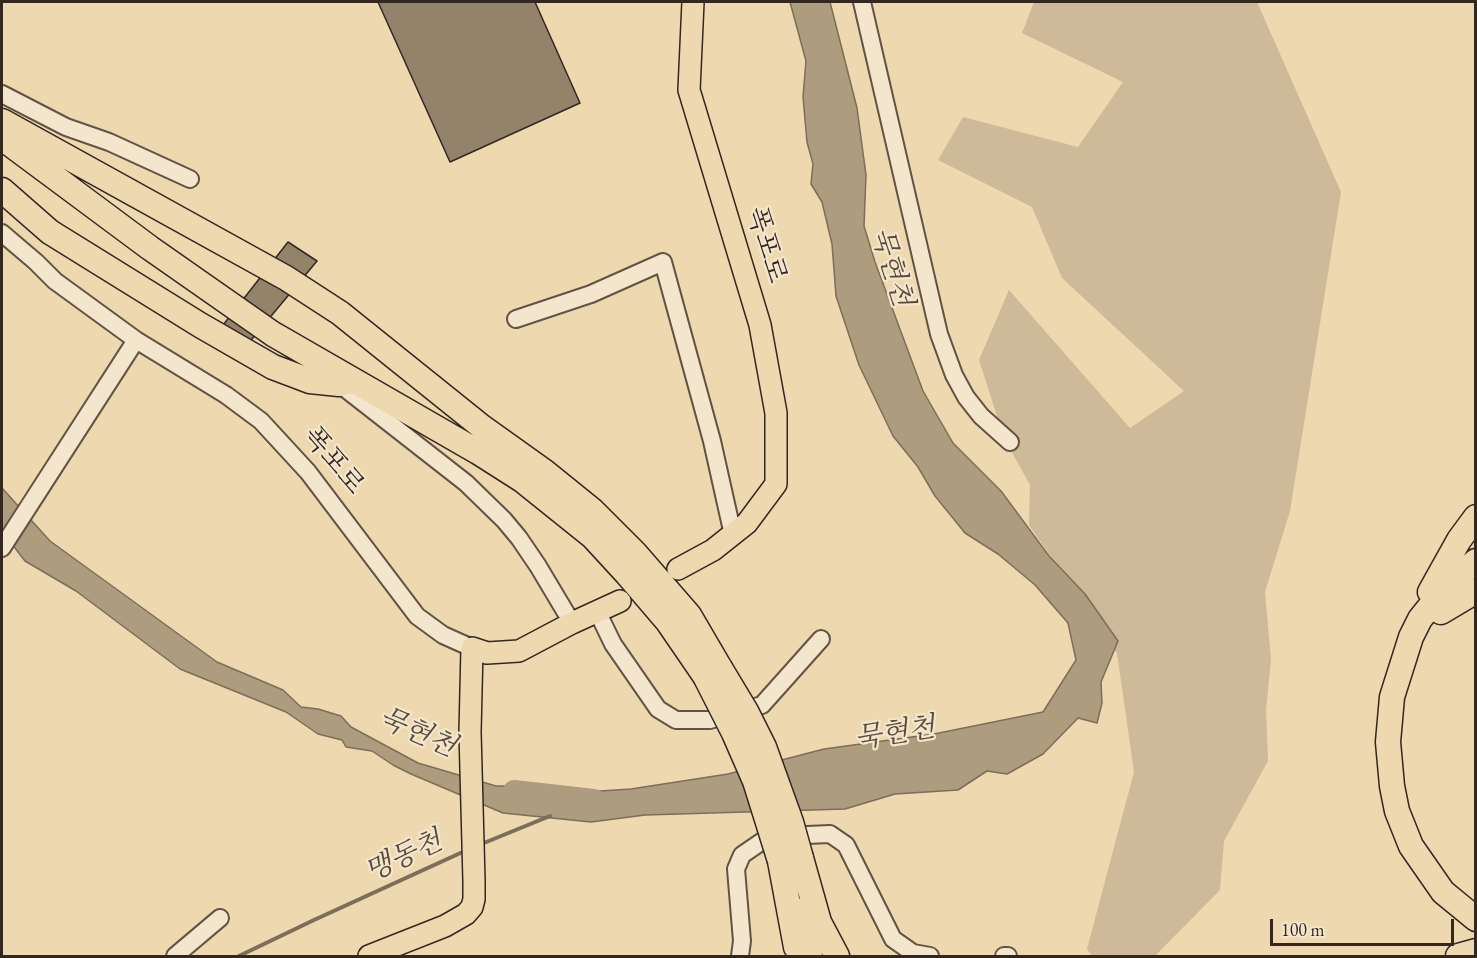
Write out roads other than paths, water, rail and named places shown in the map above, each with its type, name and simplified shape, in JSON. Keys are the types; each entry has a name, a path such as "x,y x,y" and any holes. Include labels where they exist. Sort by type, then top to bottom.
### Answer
{"highway":[{"path":"2,121 285,278 340,313 482,427 545,471 592,510 636,554 689,615 712,672"},
{"path":"2,138 150,248 266,330 306,354 346,383 478,452 522,480 593,537 747,712 764,747 788,813 790,859 785,957"},
{"path":"2,190 50,232 273,367 310,381 346,383"},
{"path":"1473,912 1443,892 1416,854 1403,828 1393,795 1388,742 1389,714 1396,680 1419,612 1434,583 1476,517"},
{"path":"1411,637 1420,619 1444,588 1476,561"},
{"path":"1473,912 1422,842 1408,811 1402,781 1400,733 1405,695 1414,661 1429,629 1441,612 1476,576"},
{"path":"1441,612 1476,591"},
{"path":"790,859 808,920 810,957"},
{"path":"790,859 837,957"},
{"path":"788,900 795,934 796,957"},
{"path":"1458,957 1476,951"}],"main road":[{"name":"폭포로","path":"678,569 713,550 747,523 776,484 776,413 760,325 689,90 693,2"},
{"name":"폭포로","path":"472,648 487,652 519,651 620,601"},
{"path":"369,957 419,937 466,914 472,907 474,881 470,732 472,648"}],"street":[{"path":"862,2 939,334 954,375 966,397 981,416 1010,442"},
{"path":"2,94 66,127 109,142 190,178"},
{"name":"폭포로","path":"2,233 36,261 55,281 136,340 226,395 261,421 308,472 417,616 443,635 472,648"},
{"path":"516,319 591,294 663,262 712,441 733,535"},
{"path":"2,548 136,340"},
{"path":"346,383 466,483 504,520 538,566 572,623"},
{"path":"597,611 613,644 658,709 676,720 710,720 762,705 821,639"},
{"path":"740,957 742,941 736,869 742,855 761,842 830,834 846,845 893,939 913,953 930,957"},
{"path":"175,957 220,918"}],"waterway":[{"name":"묵현천","path":"514,791 594,800"},
{"name":"맹동천","path":"479,845 550,816"},
{"name":"맹동천","path":"239,956 467,850"}]}
